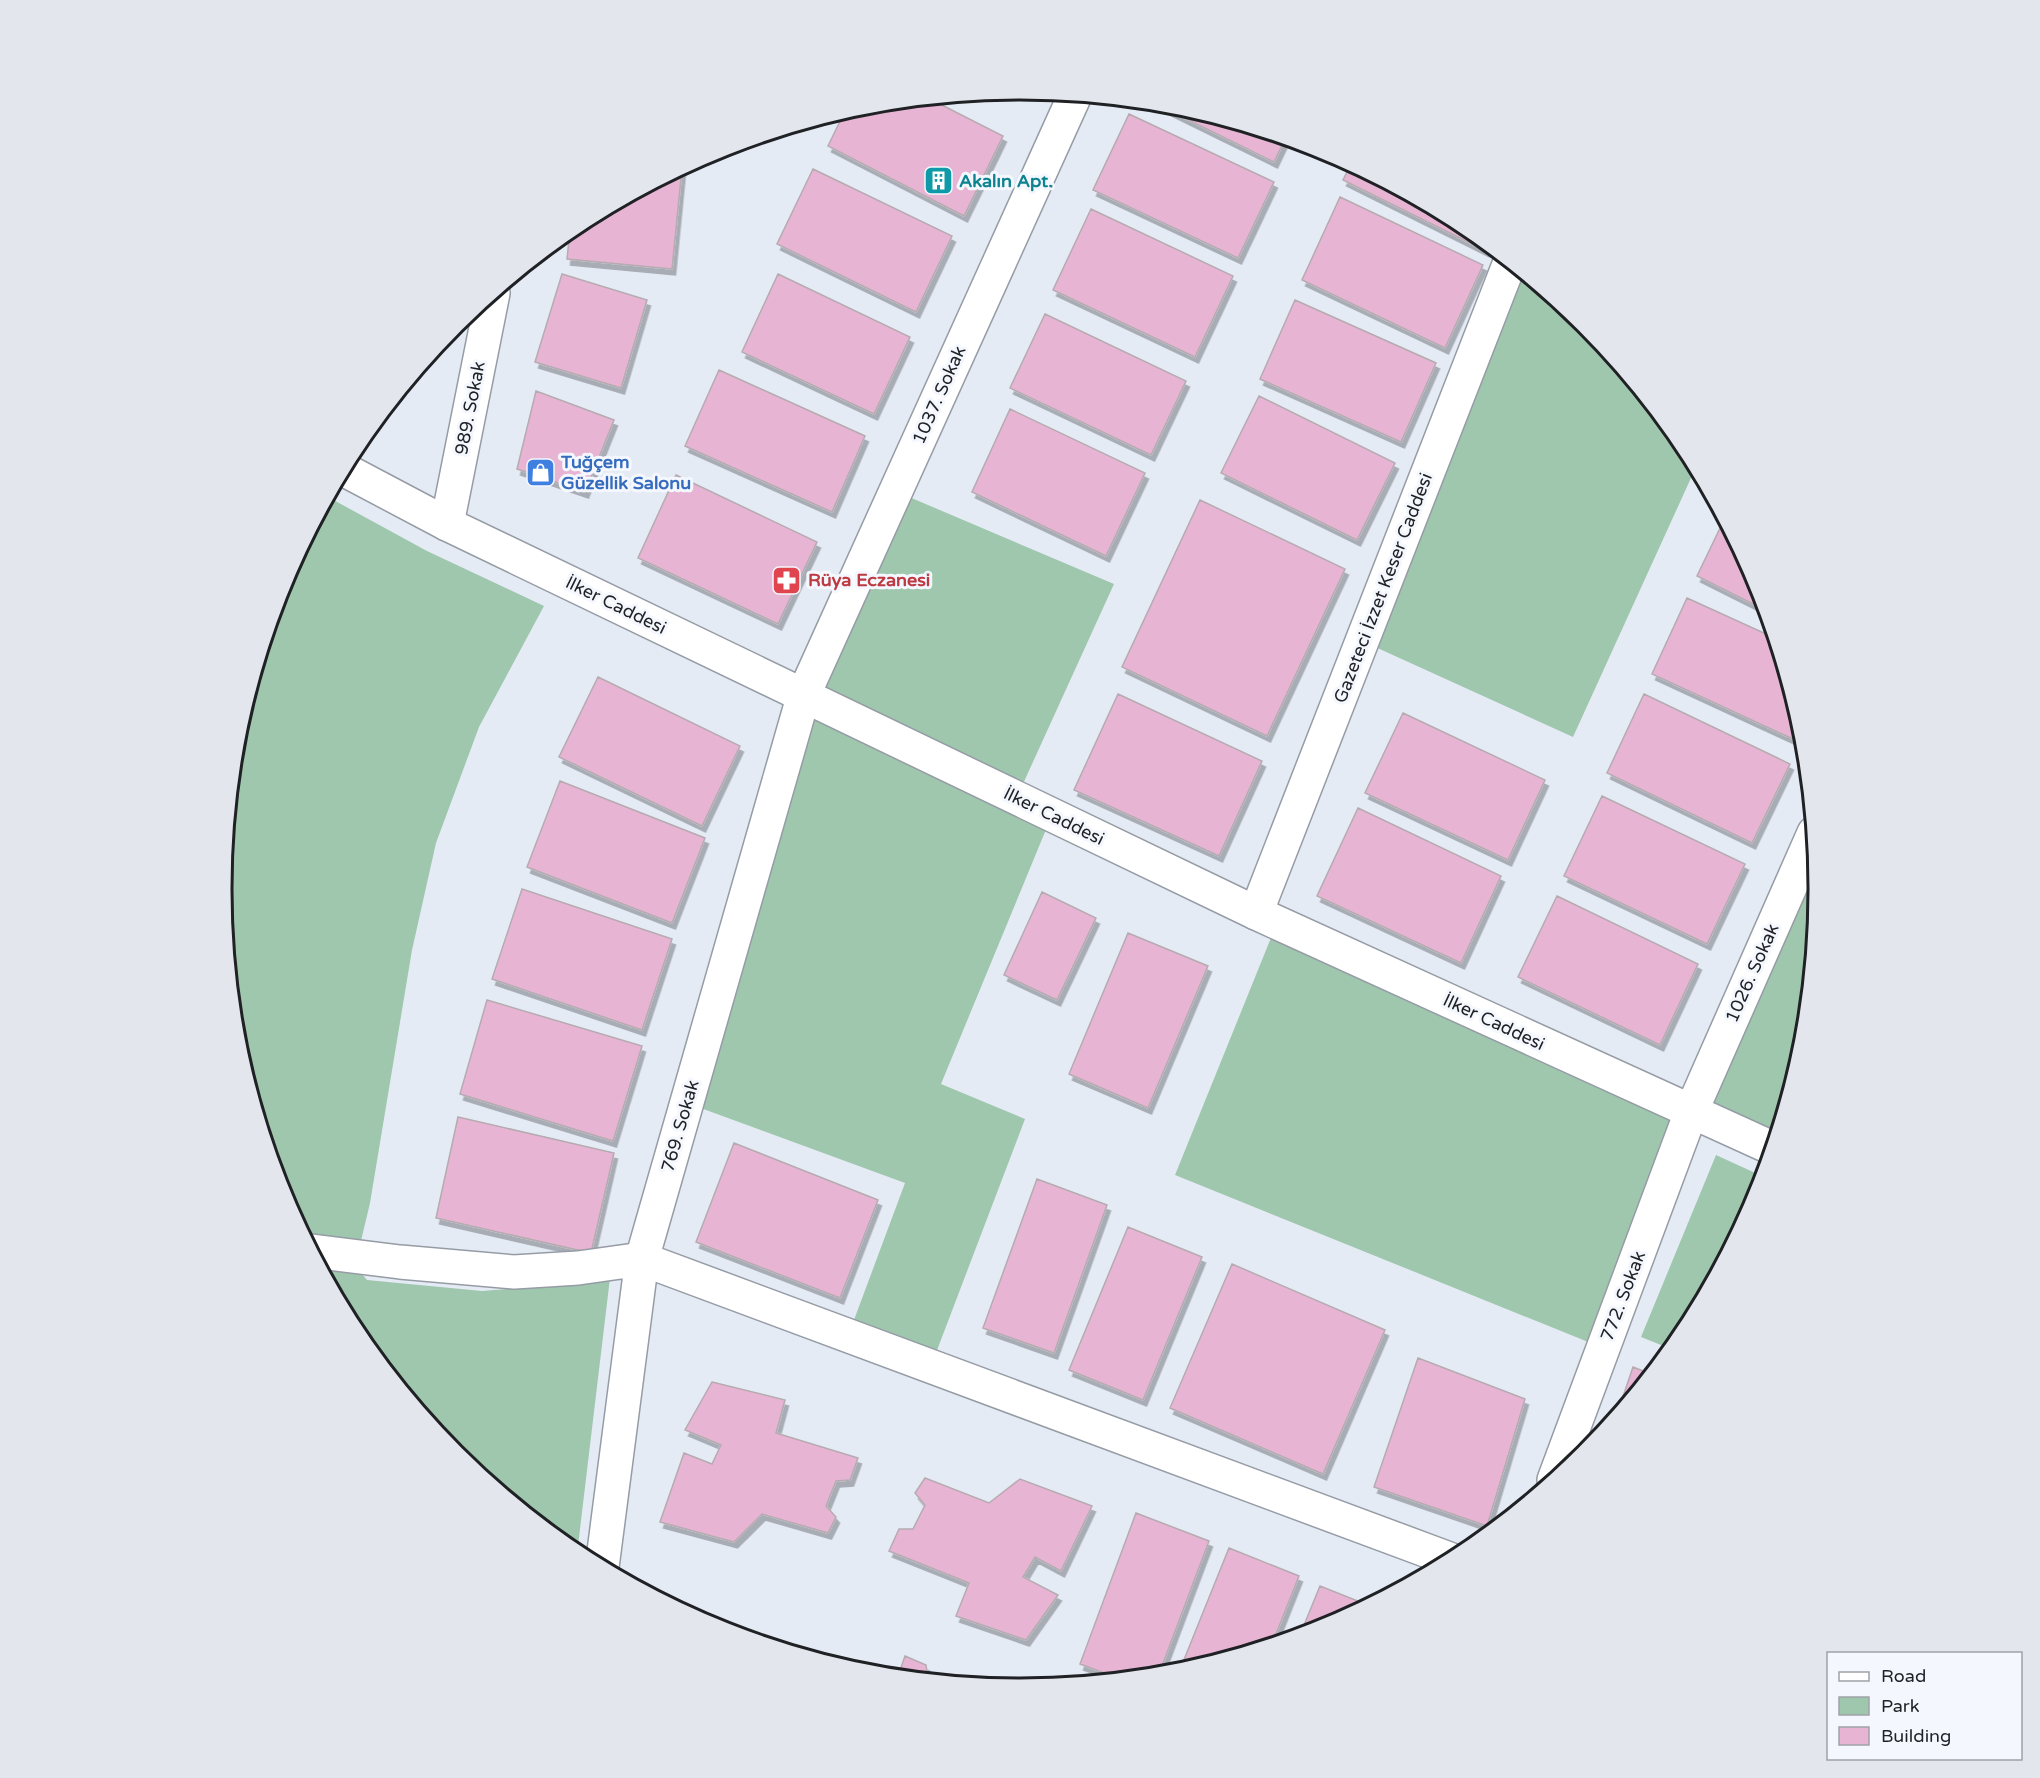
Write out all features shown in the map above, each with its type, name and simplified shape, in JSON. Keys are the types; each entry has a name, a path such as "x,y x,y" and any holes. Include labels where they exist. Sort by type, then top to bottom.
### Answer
{"street":[{"name":"1037. Sokak","path":"804,694 1072,102"},
{"name":"Gazeteci İzzet Keser Caddesi","path":"1256,913 1507,269"},
{"name":"989. Sokak","path":"447,524 490,305"},
{"name":"İlker Caddesi","path":"351,473 447,524 1256,913 1766,1145"},
{"name":"769. Sokak","path":"603,1558 642,1259 804,694"},
{"name":"1026. Sokak","path":"1691,1112 1807,848"},
{"name":"772. Sokak","path":"1560,1463 1691,1112"},
{"path":"320,1252 514,1272 578,1268 642,1259 1441,1556"}],"green space":[{"path":"1505,274 1525,284 1578,331 1646,409 1692,477 1573,737 1362,641"},
{"path":"895,491 1114,584 1017,797 1052,815 941,1084 1025,1119 931,1366 848,1336 905,1183 687,1103 804,694"},
{"path":"334,500 427,551 544,606 479,727 436,843 412,950 370,1203 355,1266 367,1280 482,1291 610,1278 578,1542 540,1515 462,1447 394,1369 364,1327 313,1238 273,1142 258,1093 238,992 231,889 233,837 238,786 258,685 273,636 292,587"},
{"path":"1807,848 1807,941 1802,992 1782,1093 1766,1145 1692,1112 1603,1348 1175,1175 1277,923 1691,1112"},
{"path":"1716,1155 1755,1173 1727,1238 1676,1327 1663,1346 1641,1337"}],"building":[{"name":"Akalın Apt.","path":"941,105 1003,136 964,216 828,146 840,122"},
{"path":"1129,114 1274,182 1238,258 1093,190"},
{"path":"1186,119 1224,127 1282,145 1274,162"},
{"path":"813,169 952,236 916,312 777,244"},
{"path":"1347,172 1369,182 1414,206 1477,246 1343,180"},
{"path":"681,178 672,269 567,259 569,242 626,206"},
{"path":"1340,197 1483,265 1445,348 1302,280"},
{"path":"1091,209 1233,276 1195,357 1053,290"},
{"path":"562,274 647,300 621,388 535,362"},
{"path":"778,274 910,337 874,414 742,352"},
{"path":"1295,300 1436,363 1401,442 1260,379"},
{"path":"1045,314 1186,381 1151,455 1010,388"},
{"path":"719,370 865,436 832,512 685,446"},
{"path":"536,391 614,420 585,492 517,469"},
{"path":"1259,396 1395,463 1357,540 1221,473"},
{"path":"1010,409 1145,473 1106,556 972,492"},
{"path":"676,475 817,542 778,624 638,558"},
{"path":"1200,500 1345,569 1267,736 1122,667"},
{"path":"1720,528 1755,605 1697,576"},
{"path":"1687,598 1766,634 1782,685 1794,739 1652,674"},
{"path":"598,677 740,746 702,826 559,757"},
{"path":"1118,694 1262,761 1219,856 1074,790"},
{"path":"1644,694 1790,764 1752,843 1607,773"},
{"path":"1403,713 1545,780 1508,860 1365,793"},
{"path":"560,781 705,838 672,923 527,867"},
{"path":"1602,796 1745,864 1707,944 1564,876"},
{"path":"1358,808 1501,876 1461,963 1317,896"},
{"path":"522,889 672,939 642,1030 492,979"},
{"path":"1042,892 1096,918 1057,1000 1004,975"},
{"path":"1557,896 1698,964 1660,1045 1518,977"},
{"path":"1128,933 1208,966 1148,1108 1069,1074"},
{"path":"487,1000 642,1046 613,1141 460,1094"},
{"path":"458,1117 614,1153 591,1253 436,1218"},
{"path":"734,1143 878,1200 840,1298 696,1242"},
{"path":"1037,1179 1107,1205 1054,1353 983,1328"},
{"path":"1128,1227 1202,1257 1143,1400 1069,1370"},
{"path":"1232,1264 1385,1330 1323,1474 1170,1408"},
{"path":"1418,1358 1525,1399 1485,1525 1374,1487"},
{"path":"1633,1367 1644,1371 1623,1397"},
{"path":"712,1382 785,1400 776,1433 858,1458 850,1480 836,1481 826,1506 836,1517 828,1533 762,1514 734,1542 660,1522 684,1453 712,1464 721,1445 685,1430"},
{"path":"925,1478 989,1503 1020,1479 1092,1506 1061,1571 1035,1557 1023,1577 1058,1595 1026,1640 956,1616 969,1583 889,1551 899,1529 913,1529 925,1505 915,1493"},
{"path":"1136,1513 1209,1541 1163,1664 1104,1673 1080,1664"},
{"path":"1229,1548 1299,1576 1276,1635 1224,1651 1184,1660"},
{"path":"1320,1586 1358,1601 1322,1617 1305,1624"},
{"path":"905,1656 926,1665 927,1672 917,1671 901,1668"}],"place":[{"name":"Akalın Apt.","path":"938,181"},
{"name":"Tuğçem Güzellik Salonu","path":"540,472"},
{"name":"Rüya Eczanesi","path":"787,580"}]}
